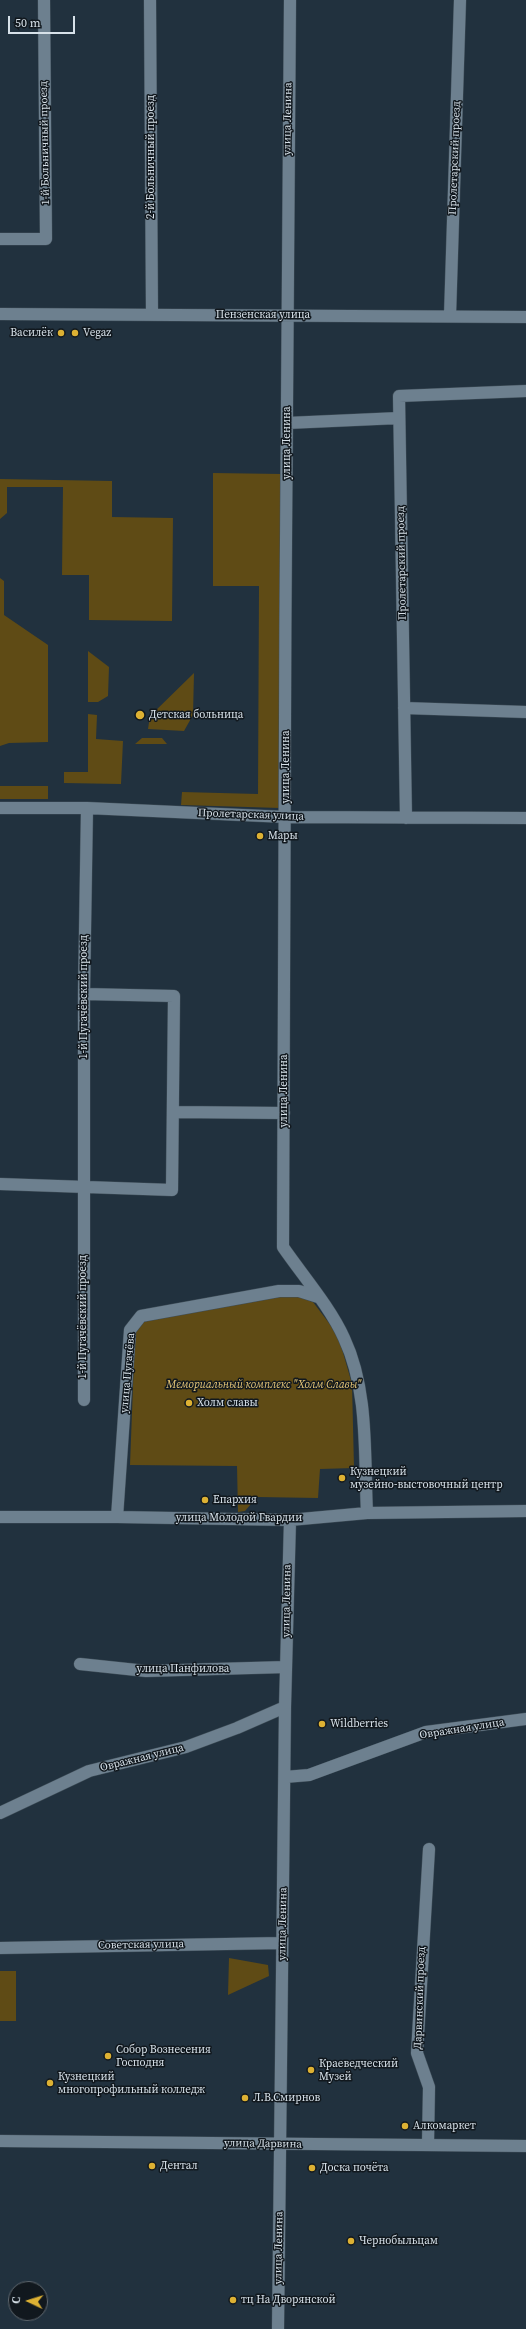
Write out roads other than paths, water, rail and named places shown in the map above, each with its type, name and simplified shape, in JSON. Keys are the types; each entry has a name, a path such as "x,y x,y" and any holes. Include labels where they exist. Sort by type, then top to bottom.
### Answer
{"street":[{"name":"1-й Больничный проезд","path":"0,239 46,239 44,0"},
{"name":"2-й Больничный проезд","path":"150,0 152,314"},
{"name":"улица Ленина","path":"290,0 286,315 286,817 283,1247 334,1319 354,1365 361,1395 367,1513"},
{"name":"Пролетарский проезд","path":"450,316 460,0"},
{"name":"Пензенская улица","path":"0,314 526,317"},
{"name":"Пролетарский проезд","path":"406,818 399,396 526,391"},
{"path":"287,423 399,418"},
{"path":"404,708 526,712"},
{"name":"Пролетарская улица","path":"0,808 87,808 286,817 526,818"},
{"name":"1-й Пугачёвский проезд","path":"84,1400 83,1186 87,808"},
{"path":"0,1184 172,1190 174,996 84,994"},
{"path":"174,1112 284,1113"},
{"name":"улица Пугачёва","path":"117,1517 130,1330 141,1316 280,1291 299,1291 318,1298"},
{"name":"улица Молодой Гвардии","path":"0,1517 117,1517 290,1520 367,1513 526,1511"},
{"name":"улица Ленина","path":"278,2329 285,1707 290,1520"},
{"name":"улица Панфилова","path":"80,1664 146,1672 286,1667"},
{"name":"Овражная улица","path":"0,1813 89,1771 186,1747 237,1728 285,1707"},
{"name":"Овражная улица","path":"285,1777 309,1775 426,1732 526,1719"},
{"name":"Дарвинский проезд","path":"428,2144 429,2087 417,2053 429,1849"},
{"name":"Советская улица","path":"0,1948 282,1943"},
{"name":"улица Дарвина","path":"0,2141 526,2146"}],"place":[{"name":"Василёк","path":"61,333"},
{"name":"Vegaz","path":"75,333"},
{"name":"Детская больница","path":"140,715"},
{"name":"Мары","path":"260,836"},
{"name":"Холм славы","path":"189,1403"},
{"name":"Кузнецкий музейно-выстовочный центр","path":"342,1478"},
{"name":"Епархия","path":"205,1500"},
{"name":"Wildberries","path":"322,1724"},
{"name":"Собор Вознесения Господня","path":"108,2056"},
{"name":"Краеведческий Музей","path":"311,2070"},
{"name":"Кузнецкий многопрофильный колледж","path":"50,2083"},
{"name":"Л.В.Смирнов","path":"245,2098"},
{"name":"Алкомаркет","path":"405,2126"},
{"name":"Дентал","path":"152,2166"},
{"name":"Доска почёта","path":"312,2168"},
{"name":"Чернобыльцам","path":"351,2241"},
{"name":"тц На Дворянской","path":"233,2300"}],"park label":[{"name":"Мемориальный комплекс \"Холм Славы\"","path":"264,1385"}]}
